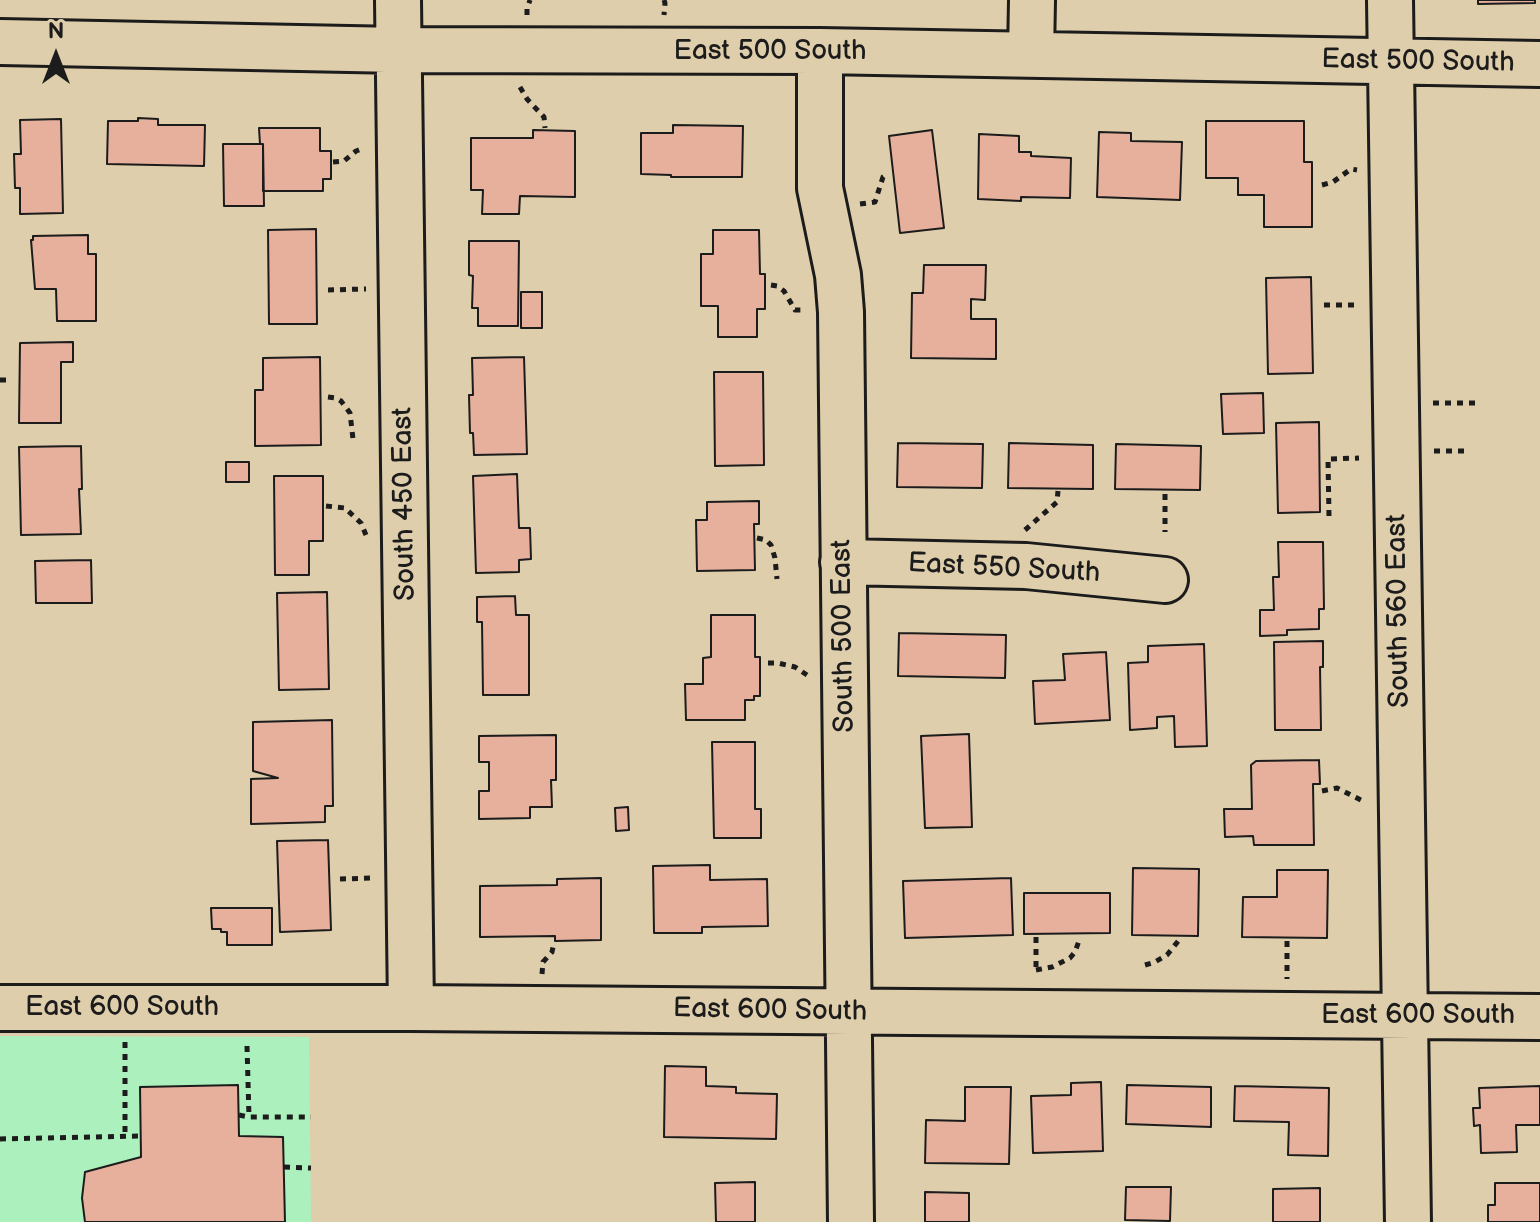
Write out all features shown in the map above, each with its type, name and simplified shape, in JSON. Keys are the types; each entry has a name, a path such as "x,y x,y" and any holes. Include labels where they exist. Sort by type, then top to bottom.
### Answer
{"street":[{"name":"South 450 East","path":"398,0 411,1008"},
{"path":"1031,55 1032,0"},
{"name":"South 560 East","path":"1390,0 1408,1222"},
{"name":"East 500 South","path":"0,42 399,50 820,51 1540,64"},
{"name":"South 500 East","path":"820,51 820,188 836,263 841,312 851,1222"},
{"name":"East 550 South","path":"843,562 1026,566 1165,580"},
{"name":"East 600 South","path":"0,1008 411,1008 1540,1017"}],"path":[{"path":"520,82 521,92 544,117 545,128"},
{"path":"333,162 344,161 361,148 369,148"},
{"path":"1322,185 1333,182 1351,169 1363,170"},
{"path":"855,204 875,202 883,177 888,174"},
{"path":"771,285 784,291 795,310 811,310"},
{"path":"328,290 371,289"},
{"path":"1324,305 1366,305"},
{"path":"0,380 12,380"},
{"path":"328,397 341,401 350,413 353,439"},
{"path":"1428,402 1476,403"},
{"path":"1428,451 1469,451"},
{"path":"1329,516 1328,459 1368,458"},
{"path":"1025,530 1057,502 1058,491"},
{"path":"1165,494 1165,532"},
{"path":"326,506 345,508 354,515 361,523 367,544"},
{"path":"757,538 771,545 777,579"},
{"path":"768,663 795,667 815,680"},
{"path":"1322,791 1337,788 1359,801 1374,805"},
{"path":"340,879 378,878"},
{"path":"1036,937 1036,983"},
{"path":"1036,970 1052,967 1070,958 1080,938"},
{"path":"1145,965 1167,955 1179,940"},
{"path":"1287,941 1287,984"},
{"path":"542,979 543,962 552,952 554,942"},
{"path":"125,1036 125,1137"},
{"path":"247,1037 249,1117"},
{"path":"239,1115 311,1117"},
{"path":"0,1139 141,1136"},
{"path":"284,1167 311,1168"}],"green space":[{"path":"0,1036 309,1037 311,1222 285,1222 283,1137 239,1136 237,1085 140,1087 141,1157 85,1173 82,1198 85,1222 0,1222"}],"building":[{"path":"1478,0 1535,0 1535,3 1478,4"},
{"path":"138,118 158,119 158,125 205,125 204,166 107,164 108,121 138,121"},
{"path":"61,119 63,213 20,214 20,188 15,188 14,154 21,154 20,120"},
{"path":"1206,121 1304,121 1304,162 1312,162 1312,227 1264,227 1264,195 1238,195 1238,178 1206,178"},
{"path":"673,125 743,126 742,177 641,174 641,133 673,133"},
{"path":"259,128 320,128 320,151 331,151 331,179 323,179 323,191 263,191 263,144 260,144"},
{"path":"533,130 575,131 575,197 520,196 519,214 482,214 483,190 471,190 471,138 533,138"},
{"path":"932,130 944,228 900,233 889,136"},
{"path":"1099,132 1131,133 1131,141 1182,142 1180,200 1097,197"},
{"path":"979,134 1019,136 1019,152 1031,152 1031,156 1071,158 1070,198 1021,197 1021,201 978,199"},
{"path":"223,144 263,144 264,206 224,206"},
{"path":"316,229 317,324 269,324 268,230"},
{"path":"713,230 759,230 760,274 765,274 765,309 757,309 757,337 718,337 718,306 701,306 701,254 713,254"},
{"path":"88,235 88,254 96,254 96,321 57,321 56,289 35,289 31,240 33,236"},
{"path":"469,241 519,241 518,326 478,326 478,308 472,308 473,276 469,275"},
{"path":"924,265 986,265 985,300 971,299 971,319 996,319 996,359 911,358 912,293 923,293"},
{"path":"1311,277 1313,373 1268,374 1266,278"},
{"path":"521,292 542,292 542,328 521,328"},
{"path":"73,342 73,362 61,362 61,423 19,423 20,343"},
{"path":"320,357 321,445 255,446 255,390 263,390 263,358"},
{"path":"524,357 527,454 474,455 469,395 473,395 472,358"},
{"path":"714,372 763,372 764,465 715,466"},
{"path":"1263,393 1264,433 1223,434 1221,394"},
{"path":"1319,422 1320,512 1278,513 1276,423"},
{"path":"898,443 983,444 982,488 897,487"},
{"path":"1009,443 1093,445 1093,489 1008,488"},
{"path":"1116,444 1201,446 1200,490 1115,489"},
{"path":"81,446 81,534 21,535 19,447"},
{"path":"226,462 249,462 249,482 226,482"},
{"path":"517,474 519,528 530,528 531,559 519,560 519,572 476,573 473,476"},
{"path":"274,476 323,476 323,541 309,541 309,575 275,575"},
{"path":"759,501 759,524 754,524 755,570 697,571 696,520 707,520 707,502"},
{"path":"1278,542 1323,542 1324,609 1319,609 1319,629 1287,630 1287,635 1260,636 1260,610 1274,610 1273,577 1279,577"},
{"path":"91,560 92,603 36,603 35,561"},
{"path":"327,592 329,689 279,690 277,593"},
{"path":"515,596 516,615 529,615 529,695 483,695 482,622 477,622 477,597"},
{"path":"711,615 755,615 755,657 760,657 760,696 745,700 745,720 686,720 685,684 703,684 703,658 711,657"},
{"path":"899,633 1006,635 1005,678 898,676"},
{"path":"1323,641 1323,667 1320,667 1321,730 1275,730 1274,642"},
{"path":"1204,644 1207,746 1175,747 1174,716 1157,717 1157,728 1130,730 1128,663 1148,662 1148,646"},
{"path":"1106,652 1110,720 1035,724 1033,681 1065,680 1063,654"},
{"path":"332,720 333,806 325,806 325,822 251,824 251,779 278,778 253,771 253,722"},
{"path":"969,734 972,827 925,828 921,736"},
{"path":"556,735 556,780 551,780 552,807 530,807 530,818 479,819 479,791 489,791 489,762 479,762 479,736"},
{"path":"712,742 755,742 755,809 761,809 761,838 714,838"},
{"path":"1319,760 1320,784 1313,784 1314,845 1254,845 1253,836 1225,837 1224,809 1252,809 1251,765 1256,761"},
{"path":"628,807 629,830 616,831 615,808"},
{"path":"328,840 331,930 280,932 277,841"},
{"path":"710,865 710,880 767,879 768,926 702,927 702,933 654,933 653,866"},
{"path":"1133,868 1199,869 1198,936 1132,935"},
{"path":"1277,870 1328,870 1327,938 1242,937 1243,897 1277,897"},
{"path":"601,878 601,940 555,941 555,936 480,937 480,886 557,885 557,879"},
{"path":"1011,878 1013,935 905,938 903,881"},
{"path":"1024,893 1110,893 1110,933 1024,934"},
{"path":"211,908 272,908 272,945 227,945 227,932 212,929"},
{"path":"665,1066 706,1067 706,1086 736,1087 736,1093 777,1094 776,1139 664,1137"},
{"path":"1101,1082 1103,1151 1033,1153 1031,1096 1071,1095 1071,1083"},
{"path":"238,1085 239,1136 283,1137 285,1222 85,1222 82,1198 85,1172 141,1157 140,1087"},
{"path":"1127,1085 1211,1087 1211,1127 1126,1124"},
{"path":"1235,1086 1329,1088 1328,1156 1288,1155 1289,1122 1234,1121"},
{"path":"1540,1086 1540,1125 1516,1125 1517,1152 1481,1153 1480,1125 1474,1126 1473,1108 1480,1108 1479,1088"},
{"path":"965,1087 1011,1087 1009,1164 925,1163 926,1120 965,1121"},
{"path":"755,1182 755,1222 716,1222 715,1183"},
{"path":"1495,1183 1540,1183 1540,1222 1488,1222 1488,1205 1495,1205"},
{"path":"1126,1187 1171,1187 1170,1221 1125,1220"},
{"path":"1320,1188 1320,1222 1273,1222 1273,1189"},
{"path":"925,1192 969,1193 969,1222 925,1222"}]}
